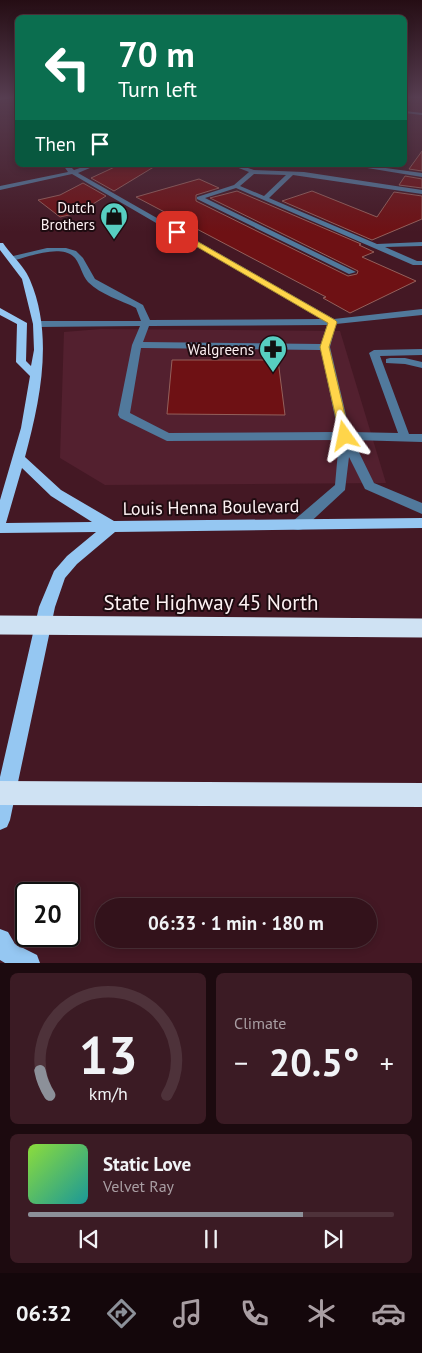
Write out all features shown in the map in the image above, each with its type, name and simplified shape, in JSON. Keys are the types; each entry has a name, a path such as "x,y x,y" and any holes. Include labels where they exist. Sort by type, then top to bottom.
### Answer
{"highway":[{"name":"State Highway 45 North","path":"0,626 422,628"},
{"path":"0,792 422,795"}],"main road":[{"path":"0,245 26,278 38,324 39,350 27,428 0,522"},
{"path":"0,311 22,323 21,362 35,375"},
{"path":"0,820 47,607 59,575 72,560 112,528 56,493 18,458"},
{"name":"Louis Henna Boulevard","path":"0,528 422,523"},
{"path":"0,940 7,952 29,963"}],"street":[{"path":"66,167 332,322"},
{"path":"0,188 74,173 89,167"},
{"path":"239,167 253,172 292,173 422,192"},
{"path":"366,167 422,175"},
{"path":"253,172 236,186 200,198 352,272"},
{"path":"265,198 292,173"},
{"path":"236,186 375,246 422,263"},
{"path":"375,246 422,244"},
{"path":"12,259 42,250 63,249 72,252 78,256 91,281 140,307 146,322 137,345 124,415 167,437 345,436 422,438"},
{"path":"38,324 332,322 422,312"},
{"path":"332,322 325,347 345,436 369,486 422,509"},
{"path":"137,345 325,347"},
{"path":"404,438 374,353 422,352"},
{"path":"377,361 405,361 422,365"},
{"path":"298,525 341,487 345,436"}],"shaded area":[{"path":"101,329 340,331 386,483 105,485 60,458 64,332"}],"building":[{"path":"422,151 422,171 409,169"},
{"path":"115,167 154,167 114,191 91,178"},
{"path":"405,176 422,179 422,188 399,185"},
{"path":"199,179 219,188 196,195 196,201 348,276 357,274 358,271 210,198 237,191 361,244 359,245 374,252 362,257 416,281 350,313 323,298 326,297 136,197"},
{"path":"83,183 106,196 78,213 60,217 38,200 60,195"},
{"path":"312,191 377,217 394,192 422,196 422,219 372,240 282,201"},
{"name":"Walgreens","path":"172,360 278,360 285,415 167,414"}],"place":[{"name":"Dutch Brothers","path":"114,240"},
{"name":"Walgreens","path":"273,373"}],"route":[{"path":"177,232 332,322 325,347 345,436"}]}
